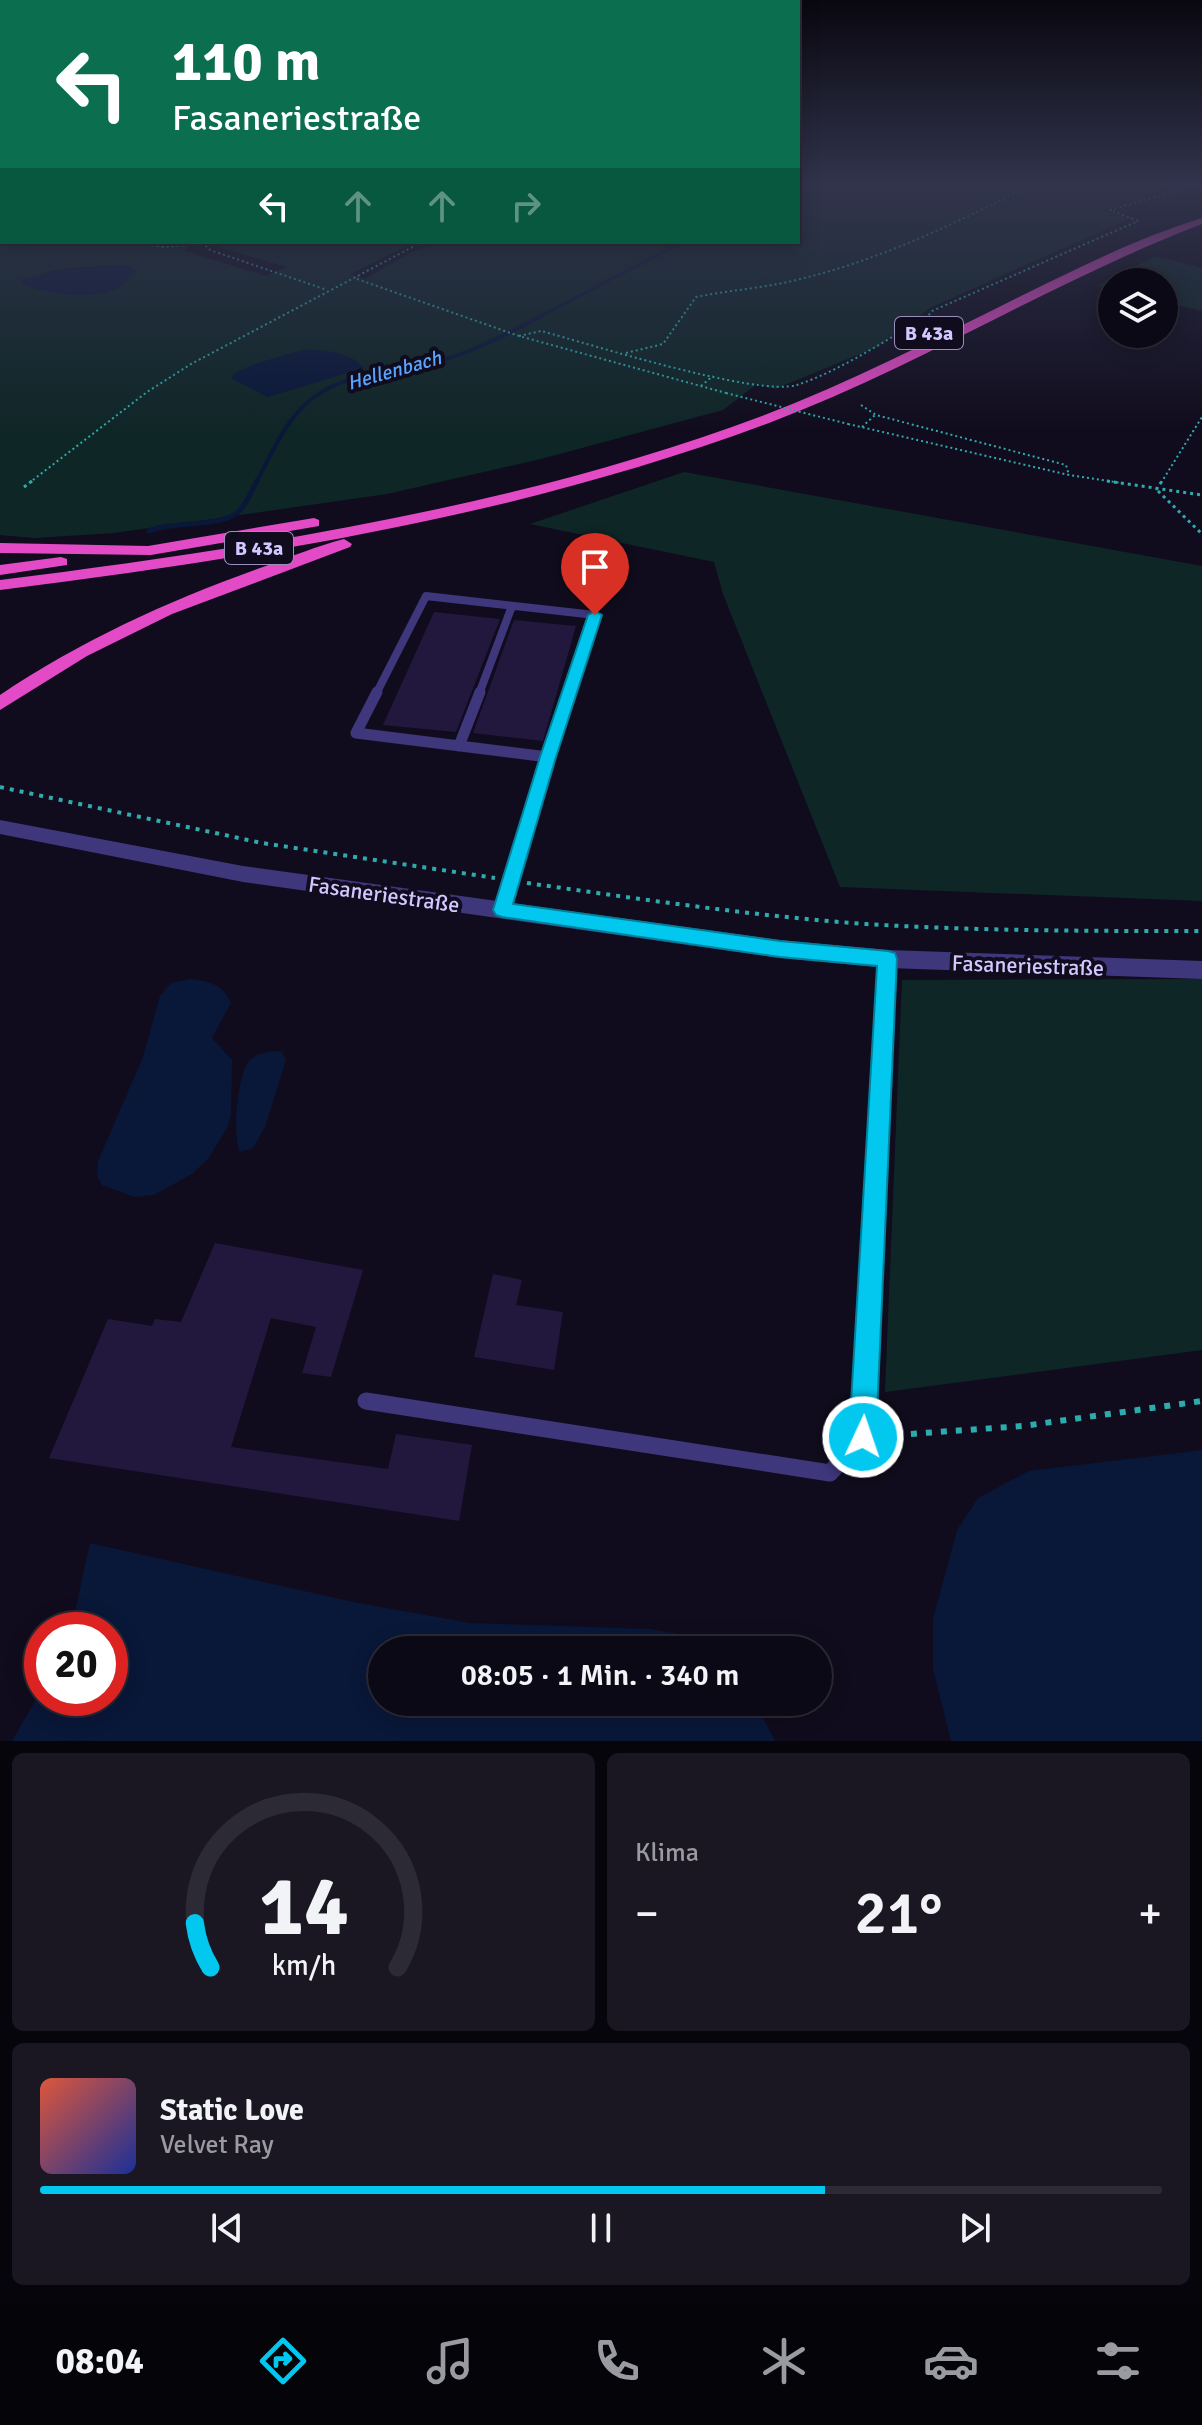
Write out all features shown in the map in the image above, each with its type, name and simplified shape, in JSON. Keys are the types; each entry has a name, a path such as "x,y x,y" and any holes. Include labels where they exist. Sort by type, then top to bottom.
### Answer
{"highway":[{"name":"B 43a","path":"830,378 1064,267"},
{"name":"B 43a","path":"0,585 302,540 514,494 662,454 803,405 916,355 1092,267"},
{"name":"B 43a","path":"0,570 350,516 543,473 649,442"},
{"path":"0,704 79,653 191,597 343,544 514,494"},
{"path":"0,548 145,550"}],"street":[{"name":"Fasaneriestraße","path":"0,827 243,874 780,949 888,959 1202,970"}],"lane":[{"path":"502,910 595,615 426,596 356,733 548,757"},
{"path":"459,746 512,606"},
{"path":"366,1401 830,1473 863,1437 888,959"}],"path":[{"path":"260,267 327,290"},
{"path":"24,487 147,392 327,290 378,267"},
{"path":"623,353 663,344 696,297 809,277 837,267"},
{"path":"518,336 541,331 713,376 778,388 796,385 843,363 927,317 932,311 1032,267"},
{"path":"357,279 518,336 726,393 1069,475 1202,495"},
{"path":"701,386 713,376"},
{"path":"861,405 876,415 1066,465 1069,475"},
{"path":"862,427 876,415"},
{"path":"1156,490 1202,417"},
{"path":"1156,490 1202,534"},
{"path":"0,787 262,843 732,911 866,924 979,930 1202,931"},
{"path":"863,1437 1023,1426 1202,1401"}],"green space":[{"path":"0,267 83,267 44,273 22,284 42,290 127,278 136,271 127,267 238,267 266,276 285,267 364,267 350,274 365,279 385,267 1021,267 930,308 877,347 775,389 757,384 723,410 541,459 387,494 114,533 34,538 0,535"},
{"path":"1199,267 1202,268 1202,311 1178,305 1178,268 1132,268"},
{"path":"684,472 1202,566 1202,901 840,887 723,594 714,562 530,524"},
{"path":"1202,979 1202,1350 885,1392 902,980"}],"water":[{"path":"128,267 137,271 120,287 96,294 58,293 21,284 23,279 55,271"},
{"path":"302,350 344,355 364,368 268,397 232,379 233,374 255,364"},
{"path":"190,979 215,985 231,1003 212,1038 232,1060 231,1116 208,1159 192,1174 154,1195 134,1197 102,1185 97,1176 98,1161 143,1057 160,996 171,983"},
{"path":"275,1051 282,1052 286,1060 265,1127 253,1148 240,1152 236,1119 242,1076 251,1059"},
{"path":"1202,1450 1202,1741 951,1741 933,1669 933,1619 957,1530 978,1498 1029,1471"},
{"path":"90,1543 358,1603 471,1623 649,1629 685,1635 368,1636 368,1716 762,1716 775,1741 12,1741 26,1716 128,1716 128,1612 75,1612"}],"building":[{"path":"434,612 500,619 456,732 383,725"},
{"path":"514,620 576,626 543,741 473,733"},
{"path":"215,1243 363,1270 331,1377 302,1373 316,1327 271,1318 231,1447 388,1469 396,1434 472,1445 459,1521 49,1458 108,1319 152,1326 155,1319 181,1322"},
{"path":"493,1274 522,1280 516,1305 563,1312 554,1370 474,1357"}],"waterway":[{"name":"Hellenbach","path":"539,317 634,267"},
{"name":"Hellenbach","path":"256,483 295,415 327,389 357,378 450,358 491,342 543,315"},
{"name":"Hellenbach","path":"149,531 212,522 234,515 243,506 257,481"}],"route":[{"path":"595,615 502,910 780,949 888,959 863,1437"}]}
